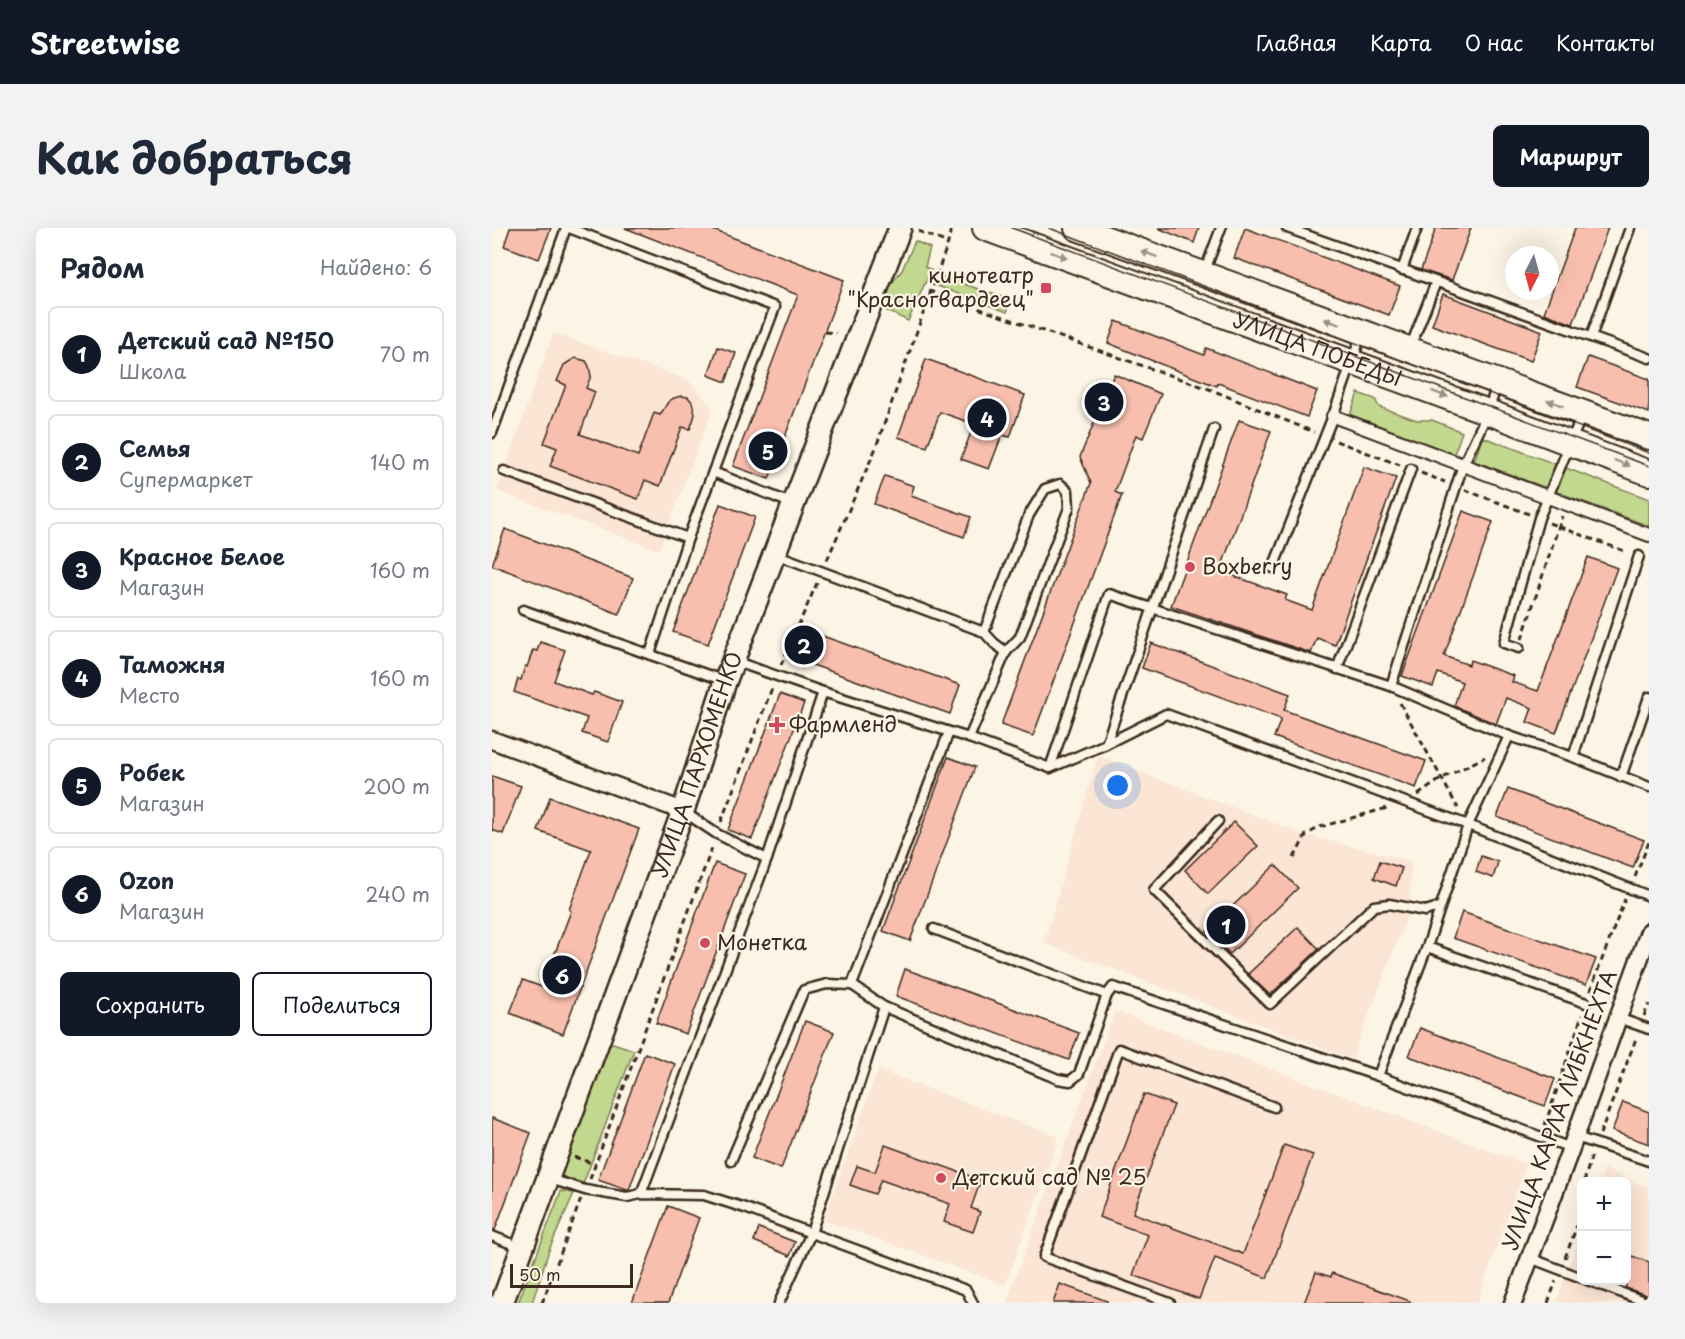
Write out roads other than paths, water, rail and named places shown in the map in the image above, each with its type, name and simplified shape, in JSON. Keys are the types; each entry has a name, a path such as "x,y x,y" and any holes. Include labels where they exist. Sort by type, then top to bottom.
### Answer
{"main road":[{"name":"УЛИЦА ПОБЕДЫ","path":"984,228 1649,473"},
{"name":"УЛИЦА ПОБЕДЫ","path":"1077,228 1649,437"}],"street":[{"name":"УЛИЦА ПАРХОМЕНКО","path":"501,1303 683,811 725,682 900,228"},
{"path":"1333,416 1649,535"},
{"path":"492,740 683,811"},
{"name":"УЛИЦА КАРЛА ЛИБКНЕХТА","path":"1513,1303 1574,1143 1649,932"}],"lane":[{"path":"492,433 568,228 775,307 688,538 650,654"},
{"path":"1203,274 1221,228"},
{"path":"1287,228 1649,358"},
{"path":"1402,270 1417,228"},
{"path":"1591,337 1630,228"},
{"path":"1409,350 1436,282"},
{"path":"1273,568 1333,416 1362,333"},
{"path":"1391,686 1463,465 1488,412 1497,382"},
{"path":"1519,648 1504,643 1539,518 1583,413"},
{"path":"1106,744 1214,429"},
{"path":"1337,669 1411,469"},
{"path":"504,471 688,538"},
{"path":"713,472 794,504"},
{"path":"969,738 1006,652 1020,637 1069,508 1068,491 1060,484 1045,489 1029,516 984,632"},
{"path":"775,554 984,632 1006,652"},
{"path":"1572,758 1639,556"},
{"path":"1050,768 1109,594 1391,686 1509,736 1649,787"},
{"path":"523,610 725,682"},
{"path":"733,661 969,738 1050,768 1106,744 1166,714 1468,825 1649,896"},
{"path":"641,1194 767,859 823,692"},
{"path":"1621,777 1649,697"},
{"path":"852,985 949,732"},
{"path":"1378,1076 1427,946 1468,825 1509,736"},
{"path":"683,811 717,834 767,859"},
{"path":"1218,820 1154,890 1270,1004 1374,906 1389,904 1425,911 1439,907"},
{"path":"934,929 1107,995"},
{"path":"1427,946 1586,1003"},
{"path":"731,1161 804,990 827,984 852,985 884,1007 1070,1081 1079,1074 1107,995 1113,987 1378,1076 1541,1137 1596,1144 1649,1161"},
{"path":"779,1303 811,1233 884,1007"},
{"path":"1618,1018 1645,1028"},
{"path":"1170,1303 1044,1257 1119,1049 1274,1107"},
{"path":"547,1178 585,1191 627,1197 641,1194 704,1195 966,1290 973,1303"},
{"path":"492,1236 522,1248"},
{"path":"1530,1258 1577,1276"},
{"path":"1598,1285 1649,1303"}],"tram line":[{"path":"1012,228 1649,466"},
{"path":"1049,228 1649,453"}],"place":[{"name":"кинотеатр \"Красногвардеец\"","path":"1046,288"},
{"name":"Красное Белое","path":"1104,402"},
{"name":"Таможня","path":"987,418"},
{"name":"Робек","path":"768,451"},
{"name":"Boxberry","path":"1190,567"},
{"name":"Семья","path":"804,645"},
{"name":"Фармленд","path":"777,725"},
{"name":"Детский сад №150","path":"1226,925"},
{"name":"Монетка","path":"705,943"},
{"name":"Ozon","path":"562,975"},
{"name":"Детский сад № 25","path":"941,1178"}]}
